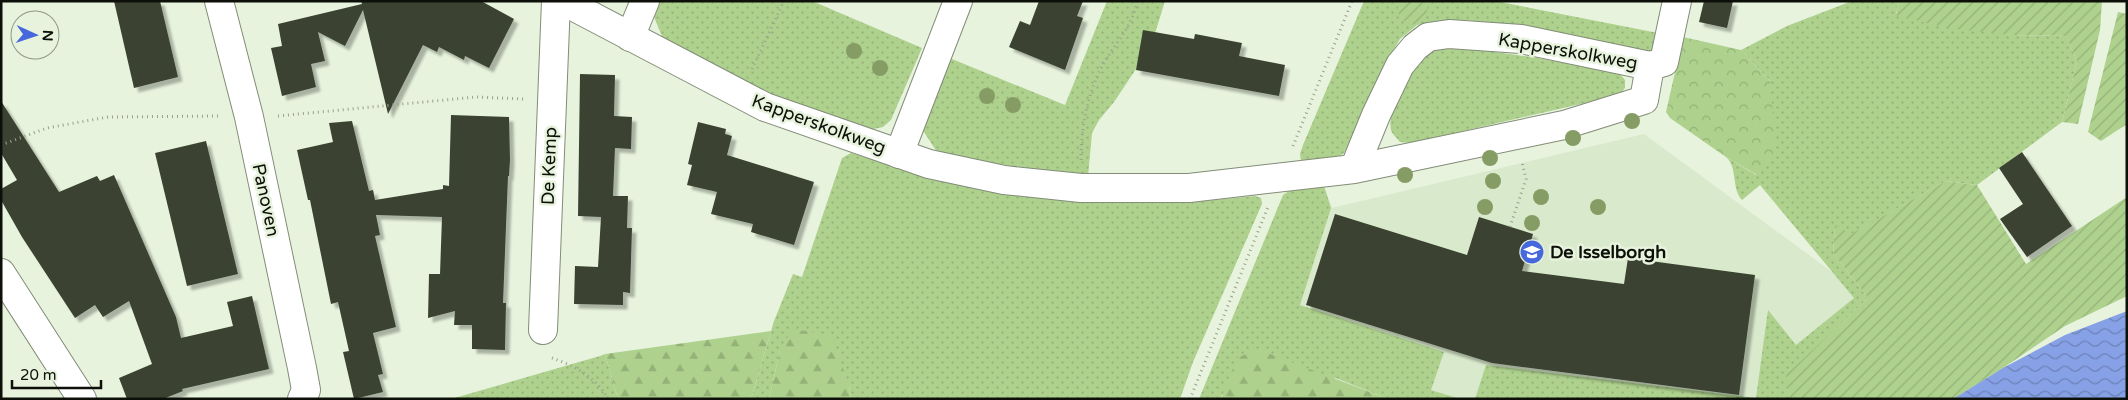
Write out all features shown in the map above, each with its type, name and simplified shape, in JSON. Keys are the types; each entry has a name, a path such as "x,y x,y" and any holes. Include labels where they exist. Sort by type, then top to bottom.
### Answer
{"street":[{"name":"Panoven","path":"219,1 249,117 302,368 306,390 302,399"},
{"name":"De Kemp","path":"543,330 556,1"},
{"name":"Kapperskolkweg","path":"563,1 765,107 928,164 1004,180 1081,188 1189,188 1354,169 1564,125 1644,100 1650,66"},
{"path":"630,37 645,1"},
{"name":"Kapperskolkweg","path":"898,154 958,1"},
{"name":"Kapperskolkweg","path":"1354,169 1376,115 1400,65 1415,47 1428,38 1449,34 1521,39 1650,66 1664,62 1677,1"},
{"path":"1,273 82,399"}],"path":[{"name":"Kapperskolkweg","path":"740,94 784,1"},
{"path":"1081,188 1081,141 1086,106 1102,67 1125,31 1137,1"},
{"path":"1510,227 1526,179 1516,135"},
{"path":"543,330 543,355 566,362 584,373 608,399"}],"shaded area":[{"name":"De Isselborgh","path":"1644,134 1865,296 1787,375 1790,399 1230,399 1283,195 1289,191 1324,186 1332,208"}],"green space":[{"path":"657,1 812,1 922,48 891,120 883,127 869,130 761,92 664,41 654,17"},
{"path":"1107,1 1165,1 1153,40 1140,63 1114,102 1099,120 1092,133 1088,177 939,155 922,129 947,57 1065,105"},
{"path":"1364,1 1495,1 1663,34 1661,44 1649,54 1517,25 1465,20 1442,20 1417,25 1400,39 1383,68 1344,153 1324,163 1306,163 1301,161 1300,154 1303,145"},
{"path":"1399,1 1428,1 1425,18 1410,25 1400,18 1398,10"},
{"path":"1852,1 1899,1 1896,14 2012,35 2066,36 2077,61 2062,122 1977,185 1946,181 1850,235 1835,226 1833,253 1868,298 1787,375 1790,399 1475,399 1486,365 1756,398 1768,310 1796,345 1854,298 1760,185 1742,200 1737,190 1732,166 1726,157 1756,175 1770,81 1741,50 1787,26"},
{"path":"1899,1 2102,1 2100,30 2078,124 2062,122 2077,61 2066,36 2012,35 1947,28 1896,15"},
{"path":"2118,12 2127,14 2127,124 2101,141 2088,132"},
{"path":"1683,37 1741,50 1770,81 1776,153 1757,175 1726,157 1670,118 1666,112"},
{"path":"1451,46 1532,57 1619,73 1625,80 1625,88 1621,93 1607,98 1411,143 1400,142 1391,130 1390,121 1401,87 1421,57 1428,52"},
{"path":"851,153 901,168 1093,200 1183,203 1255,196 1261,198 1262,204 1193,362 1180,399 851,399 849,385 780,350 769,399 751,399 774,321 793,274 802,277 842,158"},
{"path":"1946,181 1977,185 2026,264 2127,197 2127,296 2065,326 1953,399 1790,399 1786,375 1868,298 1833,253 1835,225 1851,234"},
{"path":"1324,186 1331,208 1300,305 1444,352 1431,390 1460,399 1388,399 1336,378 1222,395 1221,399 1199,399 1283,195 1289,191"},
{"path":"793,329 831,335 849,385 851,399 769,399 780,350"},
{"path":"771,331 751,399 618,399 605,354"},
{"path":"1257,349 1388,399 1221,399 1237,358"},
{"path":"605,354 618,399 451,399 600,356"}],"water":[{"path":"2127,311 2127,399 1953,399 2003,368 2065,335"}],"building":[{"path":"114,1 160,1 178,77 134,88"},
{"path":"361,1 481,1 514,19 489,68 465,56 464,60 439,47 437,52 423,45 388,114 363,10 345,46 318,32 325,61 311,64 316,87 282,96 271,48 282,46 278,24 362,4"},
{"path":"1039,1 1083,1 1077,16 1083,18 1065,70 1009,47 1020,21 1030,25"},
{"path":"1704,1 1733,1 1727,28 1699,22"},
{"path":"1143,30 1194,39 1195,34 1242,43 1239,56 1285,65 1279,96 1136,70"},
{"path":"580,74 615,75 614,116 632,117 631,149 615,148 613,196 628,196 627,228 632,228 630,293 623,292 623,305 574,304 575,266 598,267 601,217 578,216"},
{"path":"1,101 59,192 97,176 100,181 114,175 176,317 181,338 233,326 227,302 252,296 269,369 182,389 183,391 163,399 127,399 119,378 152,364 129,301 103,317 95,305 75,318 22,237 1,200 1,189 17,180 1,153"},
{"path":"451,115 509,117 510,160 503,303 506,303 505,350 472,349 472,325 454,325 455,311 428,318 429,274 440,274 442,217 376,215 380,235 375,236 396,327 373,333 383,374 378,375 383,392 354,399 343,352 349,351 338,302 331,304 310,200 308,200 297,150 333,142 329,123 352,121 369,191 373,190 375,200 443,189 443,185 449,186"},
{"path":"698,122 726,129 725,134 732,136 727,155 814,182 794,245 751,232 753,224 711,214 717,192 687,185 692,165 688,164"},
{"path":"206,141 238,274 187,286 155,153"},
{"path":"2022,152 2072,226 2027,257 2000,219 2023,204 1999,168"},
{"path":"1335,214 1467,255 1479,217 1533,234 1522,271 1624,284 1628,258 1755,275 1739,395 1492,363 1306,305"}],"place":[{"name":"De Isselborgh","path":"1532,252"}]}
